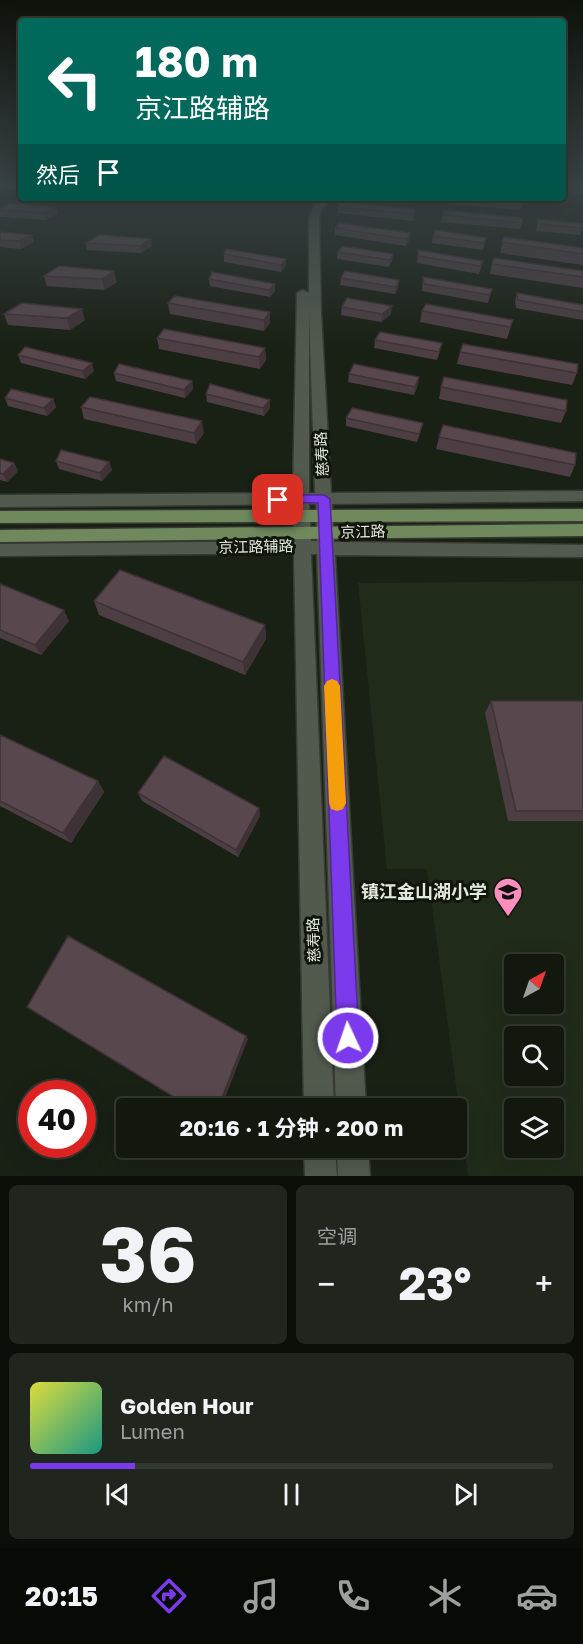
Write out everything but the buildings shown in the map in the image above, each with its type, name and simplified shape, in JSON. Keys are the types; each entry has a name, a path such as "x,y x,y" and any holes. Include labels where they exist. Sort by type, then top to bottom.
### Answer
{"main road":[{"name":"京江路","path":"325,524 583,515"},
{"name":"京江路","path":"0,517 583,530"},
{"name":"京江路","path":"0,536 302,524"}],"street":[{"name":"慈寿路","path":"304,240 302,524 319,1098"},
{"name":"慈寿路","path":"315,240 315,313 351,1098"},
{"name":"京江路辅路","path":"325,524 583,496"},
{"name":"京江路辅路","path":"0,501 325,524 583,551"},
{"name":"京江路辅路","path":"0,550 302,524"},
{"path":"320,1158 321,1176"},
{"path":"353,1158 354,1176"}],"shaded area":[{"name":"镇江金山湖小学","path":"583,581 583,1176 468,1176 466,1158 467,1098 458,1098 427,869 387,869 358,583"}],"slow traffic":[{"path":"332,686 337,803"}],"place":[{"name":"镇江金山湖小学","path":"508,918"}],"route":[{"path":"278,500 324,499 348,1038"}]}
